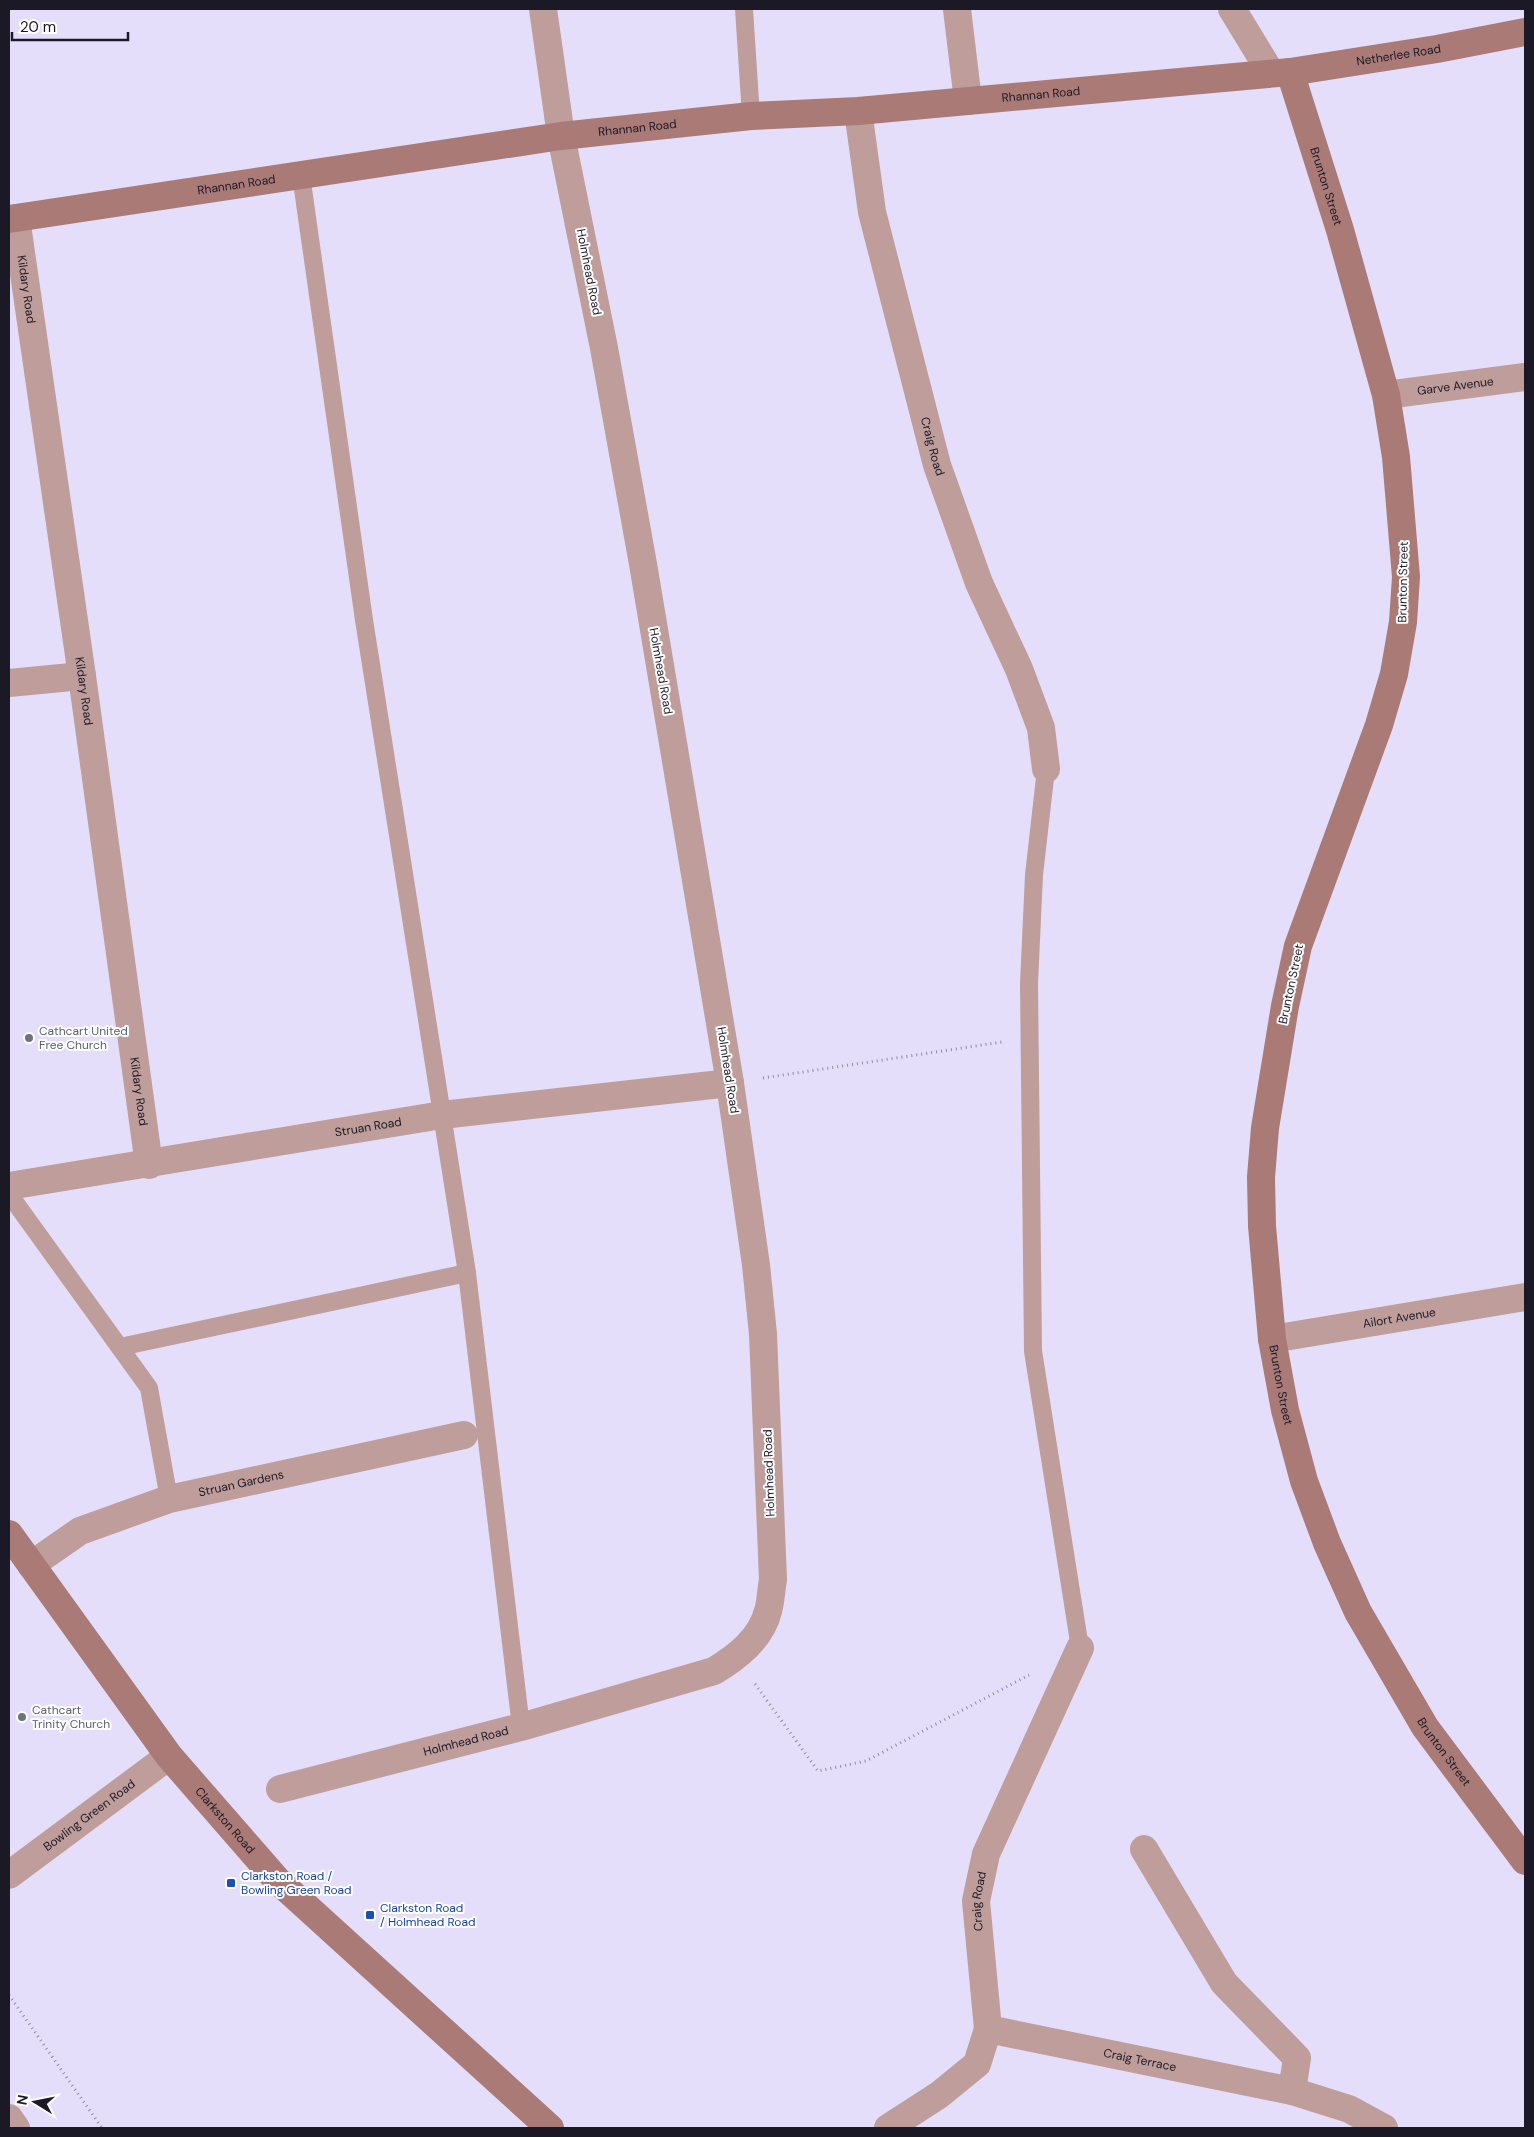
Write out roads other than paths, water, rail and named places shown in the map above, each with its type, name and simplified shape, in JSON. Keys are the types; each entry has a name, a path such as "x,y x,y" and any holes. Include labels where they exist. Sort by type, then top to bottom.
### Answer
{"street":[{"name":"Holmhead Road","path":"280,1790 521,1727 714,1671 736,1658 756,1637 768,1612 773,1580 763,1334 756,1266 730,1083 634,515 604,348 561,136 543,9"},
{"path":"957,9 968,101"},
{"path":"1232,9 1280,72"},
{"name":"Netherlee Road","path":"1280,72 1437,50 1525,32"},
{"name":"Rhannan Road","path":"12,218 561,136 751,116 968,101 1280,72"},
{"name":"Brunton Street","path":"1280,72 1340,230 1386,395 1396,457 1406,577 1404,622 1394,674 1379,725 1301,937 1284,1006 1265,1128 1261,1177 1262,1226 1272,1339 1285,1410 1304,1480 1327,1543 1358,1612 1426,1727 1525,1862"},
{"name":"Craig Road","path":"858,110 872,212 937,465 979,583 1019,669 1041,728 1046,769"},
{"name":"Kildary Road","path":"12,218 82,676 148,1165"},
{"name":"Garve Avenue","path":"1386,395 1525,377"},
{"path":"9,682 82,676"},
{"name":"Struan Road","path":"9,1186 148,1165 442,1115 730,1083"},
{"name":"Ailort Avenue","path":"1272,1339 1525,1297"},
{"name":"Struan Gardens","path":"31,1566 80,1531 169,1500 464,1435"},
{"name":"Clarkston Road","path":"9,1534 169,1756 277,1880 550,2128"},
{"name":"Craig Road","path":"888,2128 939,2095 977,2064 988,2029 976,1901 986,1854 1080,1648"},
{"name":"Bowling Green Road","path":"9,1875 169,1756"},
{"path":"1144,1849 1224,1983 1297,2058 1292,2091"},
{"name":"Craig Terrace","path":"988,2029 1292,2091 1349,2109 1384,2128"},
{"path":"9,2118 16,2128"}],"lane":[{"path":"744,9 751,116"},
{"path":"301,175 364,620 467,1273 521,1727"},
{"path":"1046,769 1034,875 1028,1038 1033,1351 1080,1648"},
{"path":"9,1194 148,1388 169,1500"},
{"path":"120,1347 467,1273"}],"place":[{"name":"Cathcart United Free Church","path":"29,1038"},
{"name":"Cathcart Trinity Church","path":"22,1717"},
{"name":"Clarkston Road / Bowling Green Road","path":"231,1883"},
{"name":"Clarkston Road / Holmhead Road","path":"370,1915"}]}
